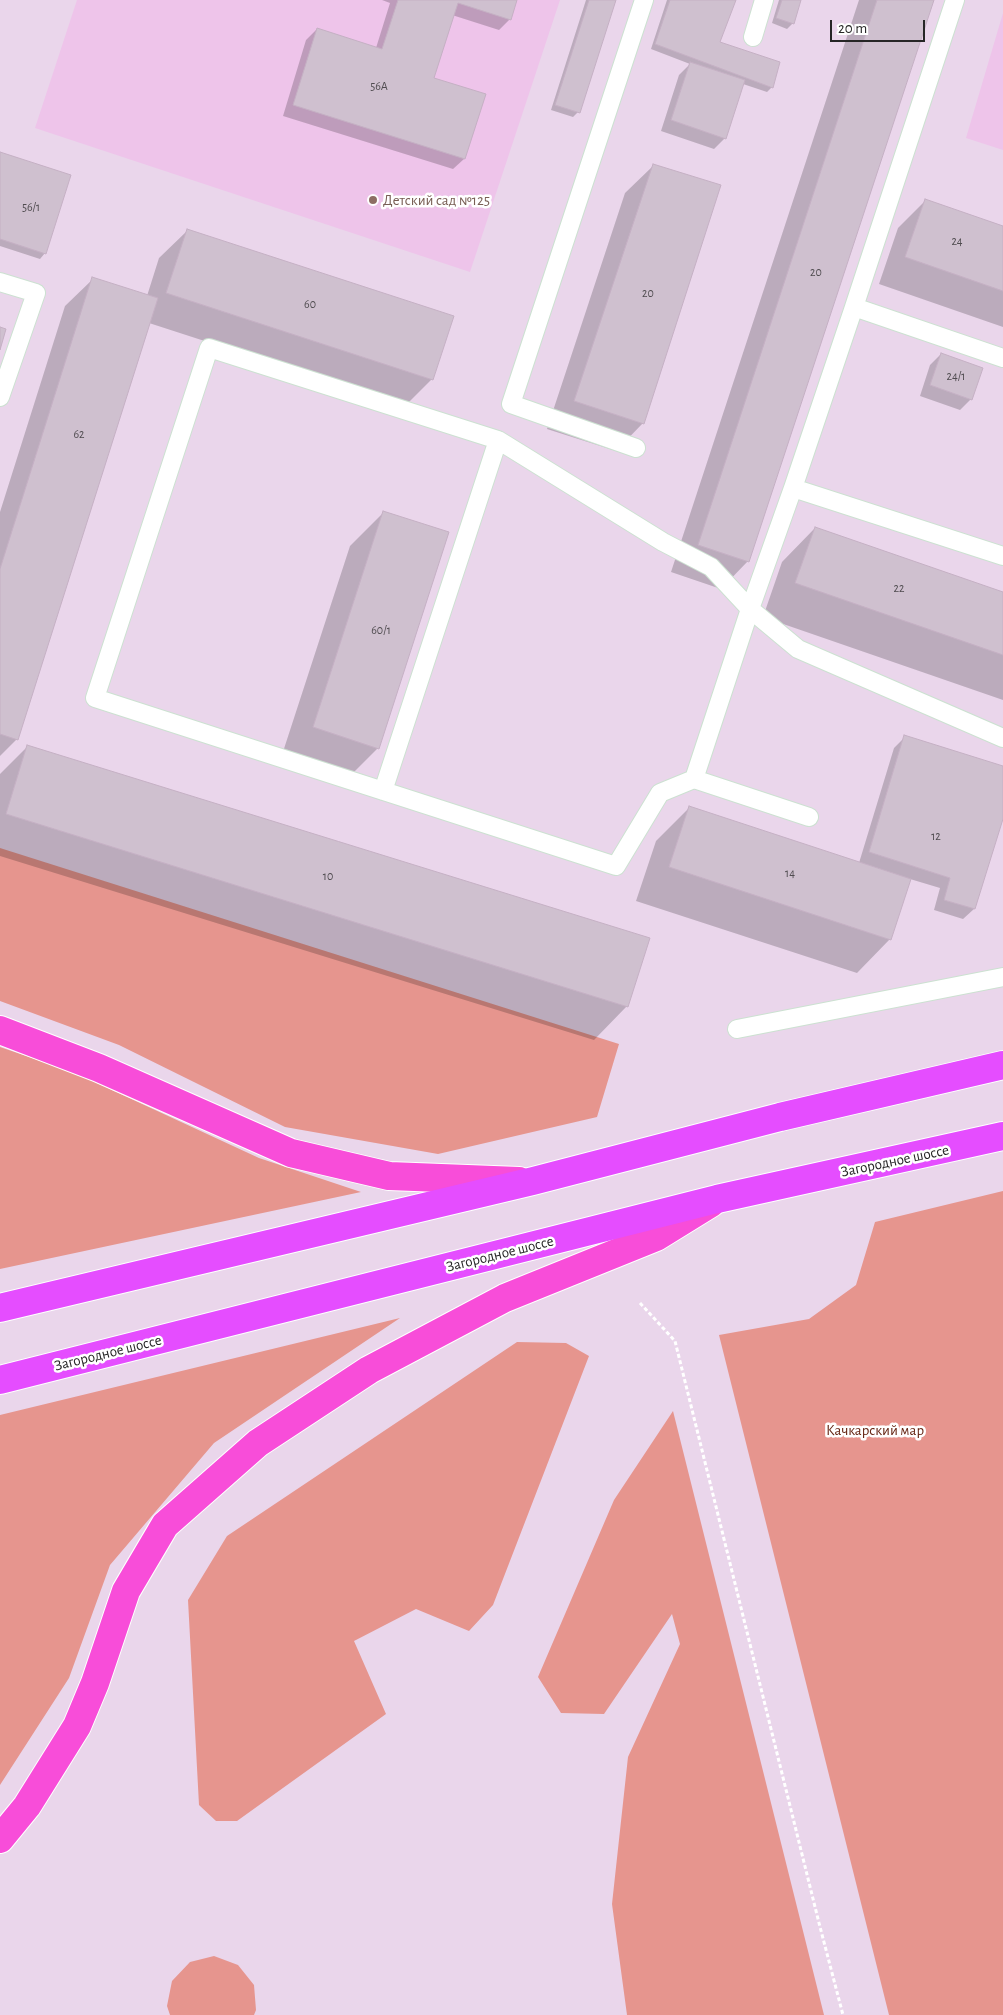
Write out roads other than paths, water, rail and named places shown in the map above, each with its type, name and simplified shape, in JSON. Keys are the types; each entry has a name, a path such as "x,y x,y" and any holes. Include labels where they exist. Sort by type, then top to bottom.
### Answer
{"highway":[{"path":"0,1308 532,1181 780,1117 1003,1065"},
{"name":"Загородное шоссе","path":"0,1380 717,1199 1003,1136"}],"main road":[{"path":"0,1030 99,1068 291,1153 389,1176 532,1181"},
{"path":"0,1839 27,1806 77,1726 95,1683 126,1591 165,1525 258,1443 369,1370 505,1298 656,1238 717,1199"}],"lane":[{"path":"636,448 511,404 644,0"},
{"path":"753,37 764,0"},
{"path":"694,779 750,609 854,307 955,0"},
{"path":"0,282 36,293 0,397"},
{"path":"854,307 1003,358"},
{"path":"809,817 694,779 660,793 616,866 95,698 209,348 498,440 663,542 711,567 750,609 798,649 1003,738"},
{"path":"383,791 498,440"},
{"path":"793,488 1003,556"},
{"path":"737,1029 1003,977"}],"place":[{"name":"Детский сад №125","path":"373,200"}],"park label":[{"name":"Качкарский мар","path":"875,1430"}]}
